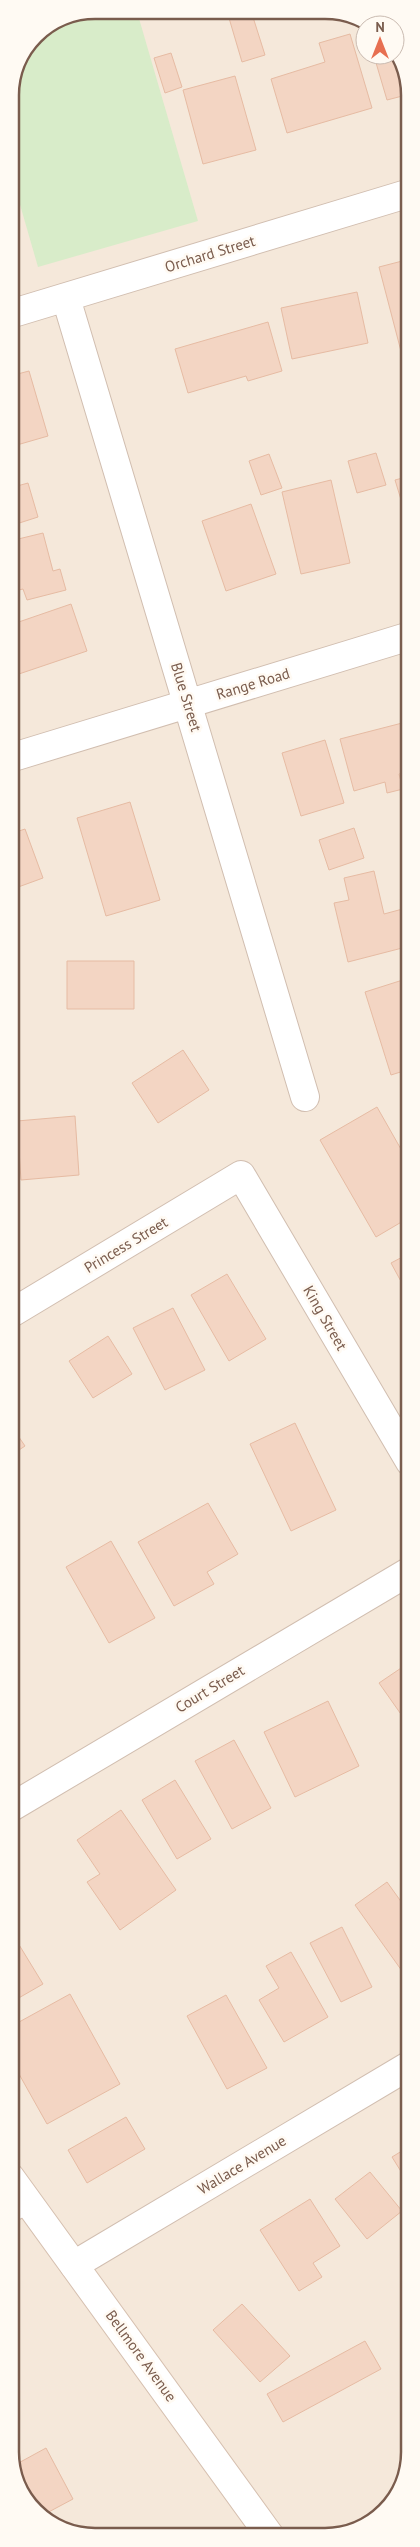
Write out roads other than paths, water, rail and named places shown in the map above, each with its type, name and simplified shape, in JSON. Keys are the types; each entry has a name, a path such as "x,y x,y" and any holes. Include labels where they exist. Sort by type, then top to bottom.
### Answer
{"street":[{"name":"Orchard Street","path":"19,311 401,197"},
{"name":"Blue Street","path":"66,298 305,1097"},
{"name":"Range Road","path":"19,755 401,639"},
{"name":"Princess Street","path":"19,1309 241,1175"},
{"name":"King Street","path":"241,1175 401,1447"},
{"name":"Court Street","path":"19,1803 401,1575"},
{"name":"Wallace Avenue","path":"74,2265 401,2070"},
{"name":"Bellmore Avenue","path":"19,2205 74,2265 264,2528"}]}
